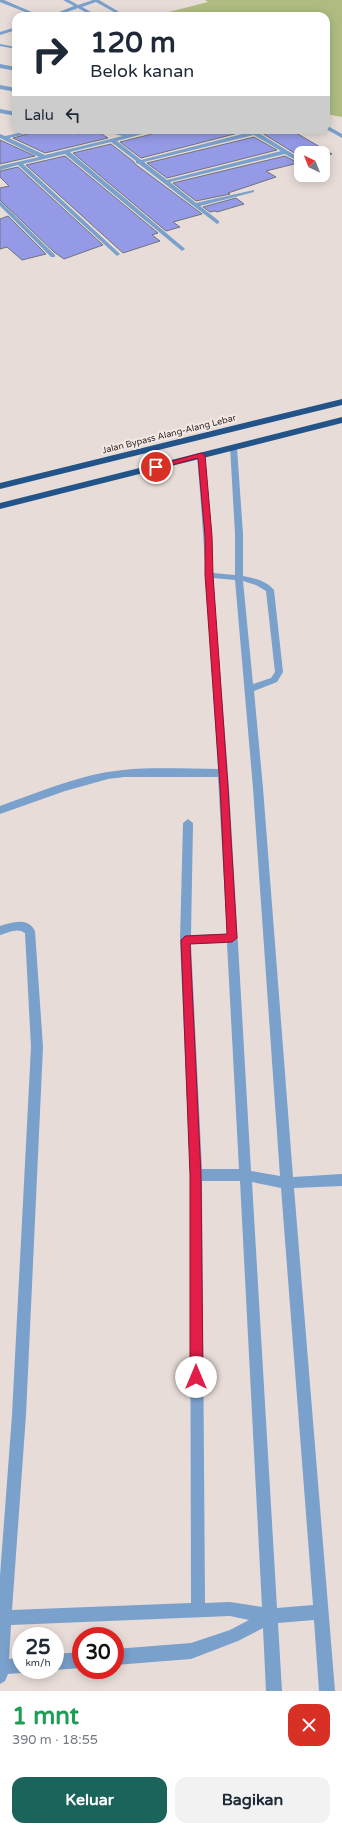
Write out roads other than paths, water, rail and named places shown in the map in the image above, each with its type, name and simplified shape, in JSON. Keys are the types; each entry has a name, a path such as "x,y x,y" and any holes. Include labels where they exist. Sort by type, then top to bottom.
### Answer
{"highway":[{"name":"Jalan Bypass Alang-Alang Lebar","path":"0,486 342,402"},
{"path":"0,506 342,420"}],"street":[{"path":"0,0 28,12"},
{"path":"65,0 89,12"},
{"path":"62,12 96,0 117,12"},
{"path":"7,8 14,6"},
{"path":"0,34 12,30"},
{"path":"0,46 12,48"},
{"path":"0,73 2,67 12,68"},
{"path":"0,87 12,89"},
{"path":"0,111 12,113"},
{"path":"0,114 8,112"},
{"path":"330,129 342,136"},
{"path":"2,137 18,134"},
{"path":"121,134 131,136"},
{"path":"0,168 139,134"},
{"path":"138,162 241,134"},
{"path":"257,134 294,157"},
{"path":"2,137 44,157"},
{"path":"112,140 138,162 218,222"},
{"path":"66,152 182,249"},
{"path":"165,182 286,152"},
{"path":"20,163 117,254"},
{"path":"195,205 252,190"},
{"path":"0,203 53,256"},
{"path":"233,448 239,534 239,578 258,788 286,1183 327,1691"},
{"path":"201,455 208,536 209,575 223,773 274,1691"},
{"path":"209,575 239,578 263,585 270,590 279,672 274,680 249,689"},
{"path":"0,810 68,786 109,775 124,773 223,773"},
{"path":"188,823 185,940 196,1175 198,1610"},
{"path":"0,931 16,925 24,926 30,931 37,1048 19,1415 2,1618 0,1670 12,1667"},
{"path":"185,940 232,938"},
{"path":"196,1175 245,1175 286,1183 342,1180"},
{"path":"2,1618 230,1609 271,1616 320,1612"},
{"path":"124,1656 191,1651 233,1636 271,1616"}]}
